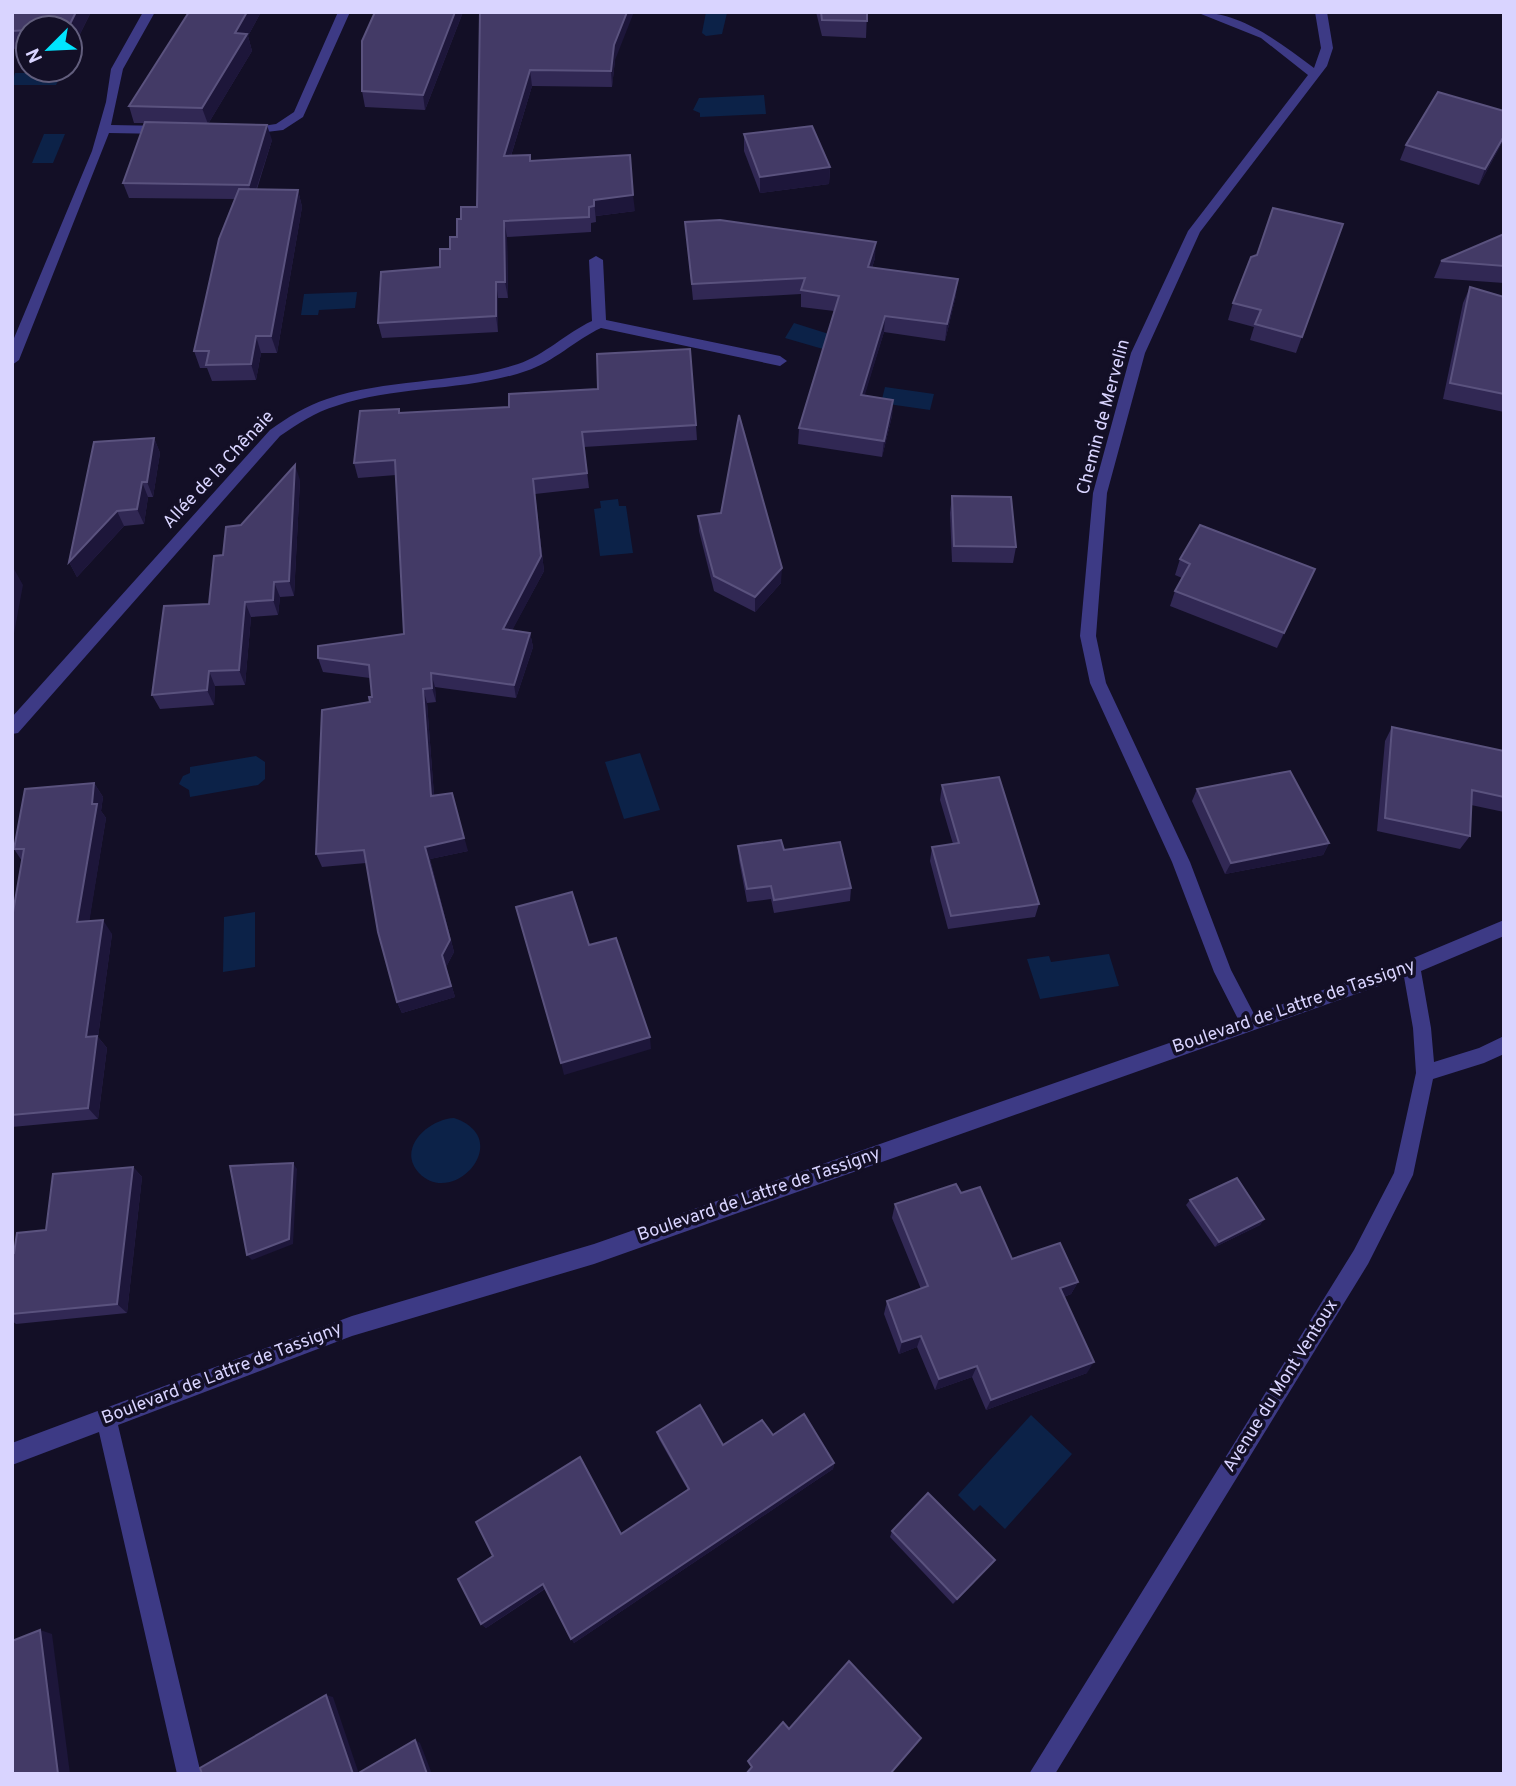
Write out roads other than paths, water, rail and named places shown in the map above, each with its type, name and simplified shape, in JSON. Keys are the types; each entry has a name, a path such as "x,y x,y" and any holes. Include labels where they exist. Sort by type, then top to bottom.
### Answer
{"street":[{"path":"12,360 105,129 117,69 149,12"},
{"path":"235,132 279,127 299,114 344,12"},
{"path":"1202,12 1265,36 1315,75"},
{"name":"Chemin de Mervelin","path":"1250,1022 1223,972 1181,862 1098,683 1088,636 1100,493 1138,353 1194,231 1323,64 1327,48 1321,12"},
{"path":"105,129 183,131"},
{"path":"596,260 599,323 780,361"},
{"name":"Allée de la Chênaie","path":"12,728 275,433 289,422 313,409 356,395 489,376 523,367 551,355 580,331 599,323"},
{"name":"Boulevard de Lattre de Tassigny","path":"12,1454 352,1326 594,1254 1411,967 1504,928"},
{"name":"Avenue du Mont Ventoux","path":"1041,1774 1361,1257 1403,1175 1425,1073 1422,1028 1411,967"},
{"path":"1425,1073 1484,1055 1504,1044"},
{"path":"106,1418 189,1774"}],"water":[{"path":"706,12 727,13 722,34 706,36 702,33"},
{"path":"14,77 14,84 56,84 56,85 12,85"},
{"path":"764,95 766,114 700,117 700,113 693,110 699,98"},
{"path":"44,134 65,134 53,163 32,163"},
{"path":"357,292 355,308 319,310 318,315 301,315 304,294"},
{"path":"794,323 832,335 823,349 785,338"},
{"path":"885,387 934,394 930,410 881,403"},
{"path":"618,499 619,506 626,506 633,553 600,556 594,509 601,508 600,501"},
{"path":"640,753 660,810 624,819 605,762"},
{"path":"256,756 265,762 265,779 258,785 190,797 189,790 179,784 183,776 190,773 190,767"},
{"path":"255,912 255,967 223,972 224,917"},
{"path":"1109,954 1119,986 1040,999 1027,959 1049,956 1051,962"},
{"path":"454,1118 472,1128 479,1141 479,1154 472,1167 461,1177 448,1183 433,1182 419,1173 413,1164 413,1145 426,1129"},
{"path":"1031,1415 1072,1454 1005,1529 980,1505 974,1511 958,1495"}]}
